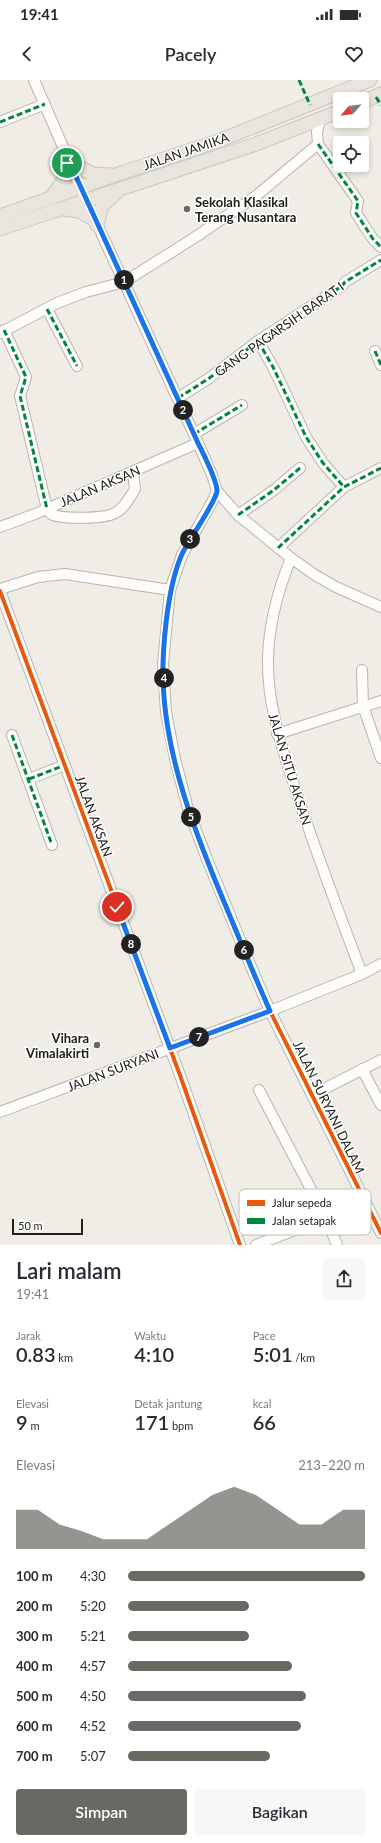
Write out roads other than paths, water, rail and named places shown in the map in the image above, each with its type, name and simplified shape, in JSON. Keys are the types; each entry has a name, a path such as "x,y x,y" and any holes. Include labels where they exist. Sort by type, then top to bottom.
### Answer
{"main road":[{"name":"JALAN JAMIKA","path":"0,216 118,174 218,141 370,80"},
{"path":"369,101 379,99"},
{"name":"JALAN JAMIKA","path":"0,229 256,144 333,114"},
{"path":"50,199 63,181 68,160 93,174 118,174"},
{"path":"60,209 79,211 96,222 104,203 123,187"}],"street":[{"path":"34,80 86,200 196,438 212,475 217,491 238,515 291,558 336,587 381,607"},
{"path":"0,122 45,104"},
{"path":"320,120 317,132 318,144 358,201 356,213 372,239 381,247"},
{"path":"134,472 135,489 120,510 115,514 61,517 51,515 47,509 20,396 26,377 2,332 47,308 86,292 124,282 194,238 256,196 318,144"},
{"name":"GANG PAGARSIH BARAT I","path":"178,398 208,379 258,341 312,307 342,286 345,282 381,260"},
{"path":"47,308 77,366"},
{"path":"258,341 273,367 306,438 344,487"},
{"path":"375,351 381,365"},
{"name":"JALAN AKSAN","path":"0,527 134,472 196,438 242,405"},
{"path":"238,515 274,490 300,468"},
{"path":"278,548 344,487 381,468"},
{"name":"JALAN SURYANI DALAM","path":"217,491 182,555 170,590 163,664 166,712 175,760 188,809 207,859 270,1011 359,1189"},
{"name":"JALAN SITU AKSAN","path":"291,558 274,607 270,632 268,658 269,683 277,734 306,822 362,974"},
{"path":"0,590 38,577 65,574 170,590"},
{"name":"JALAN AKSAN","path":"0,590 170,1048 240,1245"},
{"path":"362,670 363,706 381,758"},
{"path":"277,734 381,701"},
{"path":"12,735 52,845"},
{"path":"29,779 65,765"},
{"name":"JALAN SURYANI","path":"0,1112 270,1011 362,974 381,964"},
{"path":"312,1095 381,1060"},
{"path":"362,1069 381,1105"},
{"path":"259,1090 311,1189"},
{"name":"JALAN SURYANI DALAM","path":"371,1213 381,1233"},
{"path":"256,1245 282,1235"},
{"path":"333,1235 337,1245"}],"place":[{"name":"Sekolah Klasikal Terang Nusantara","path":"187,209"},
{"name":"Vihara Vimalakirti","path":"97,1045"}]}
